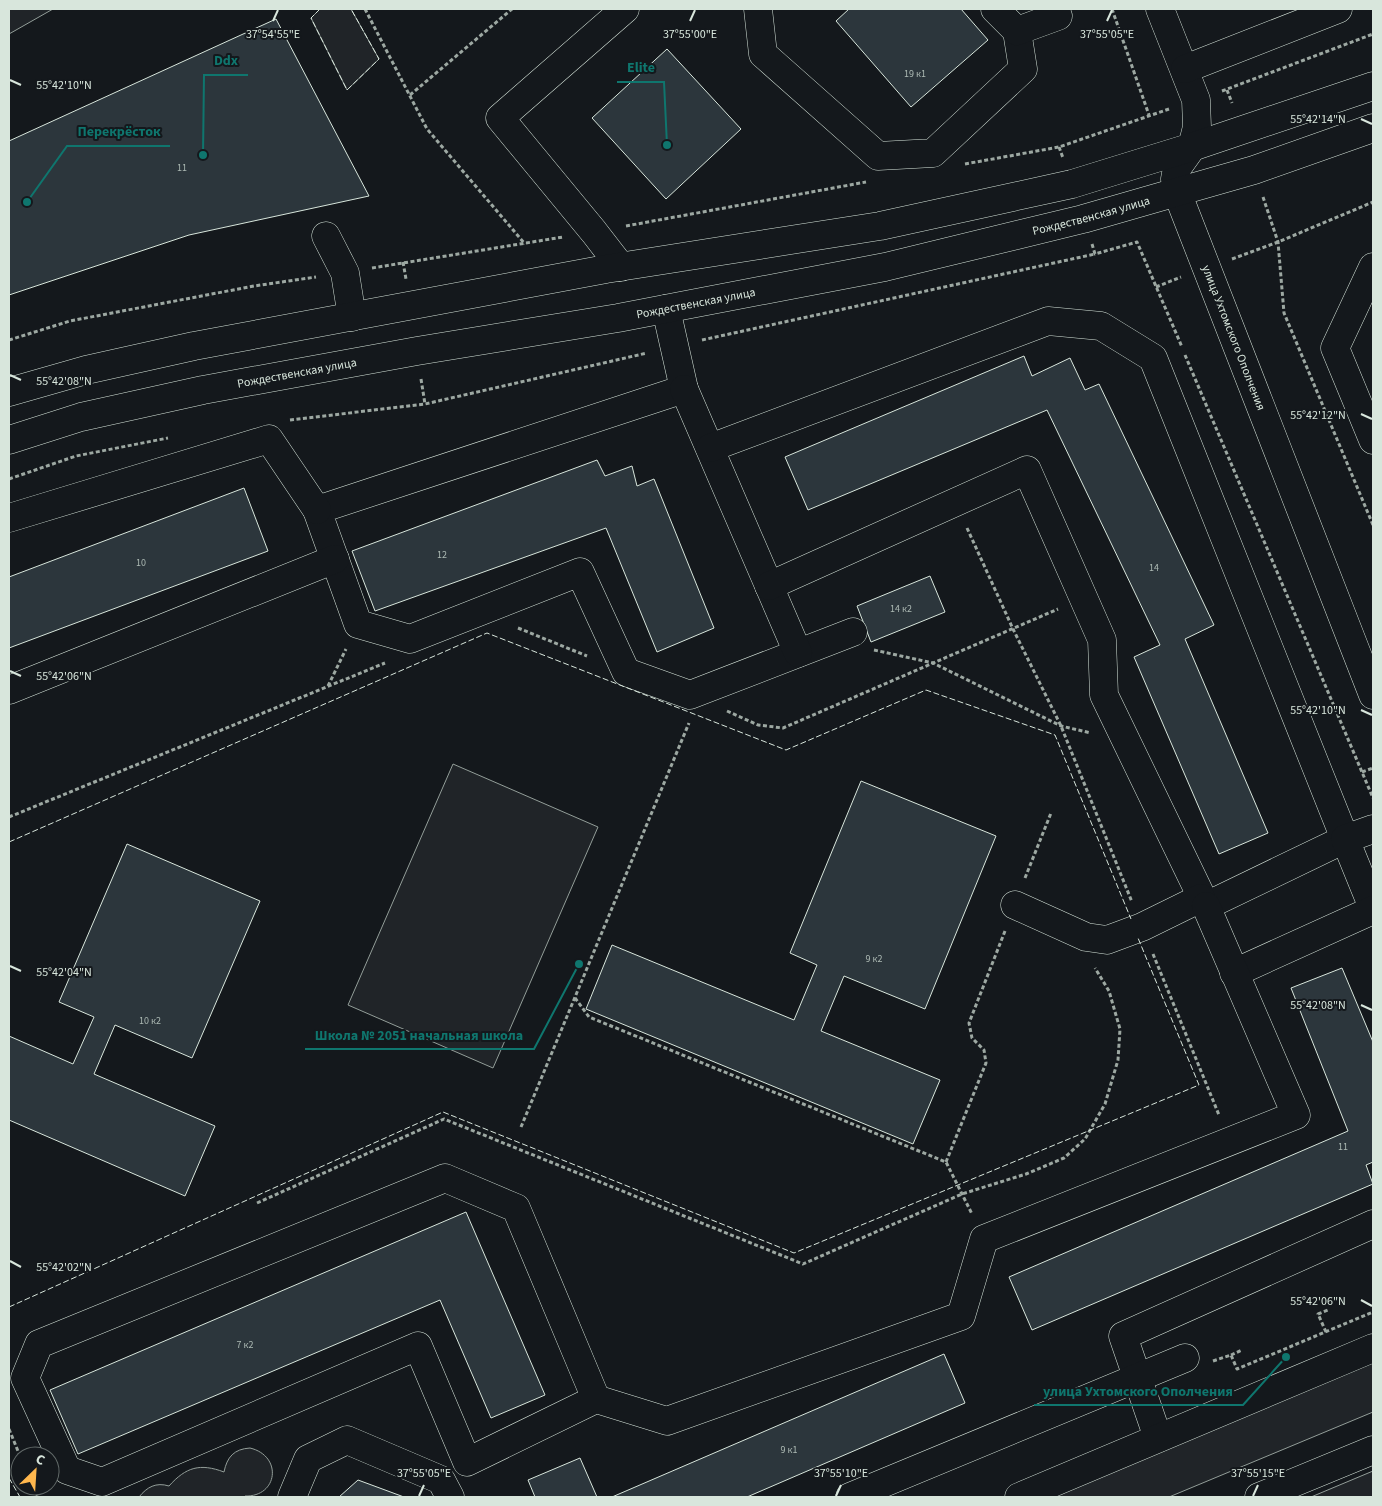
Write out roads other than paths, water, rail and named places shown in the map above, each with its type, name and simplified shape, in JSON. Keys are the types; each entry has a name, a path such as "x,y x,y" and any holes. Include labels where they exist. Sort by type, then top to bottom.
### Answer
{"street":[{"path":"621,267 500,118 625,9"},
{"path":"758,9 763,54 878,156 933,153 1023,69 1017,31 995,9"},
{"name":"улица Ухтомского Ополчения","path":"1160,9 1196,100 1197,127 1192,147 1177,168 1175,179 1176,192 1373,696"},
{"path":"1185,69 1338,9"},
{"path":"1017,31 1065,11"},
{"path":"9,392 86,370 194,346 621,267 880,226 1072,184 1192,147 1373,86"},
{"name":"Рождественская улица","path":"9,440 81,417 202,390 666,309 886,267 1083,219 1254,170 1373,128"},
{"path":"326,236 345,273 352,317"},
{"path":"1373,267 1335,348 1373,440"},
{"path":"666,309 684,389 798,653"},
{"path":"710,448 1048,320 1101,326 1153,358 1373,909 1234,973"},
{"path":"317,510 684,389"},
{"path":"9,518 269,439 317,510 358,624 410,639 580,572 626,672 694,697 853,632"},
{"path":"292,1497 308,1459 347,1440 446,1488 467,1462 596,1399 667,1421 962,1316 984,1239 1296,1116 1203,902 1104,695 1102,640 1026,470 770,586"},
{"path":"9,690 335,559"},
{"path":"1015,904 1086,936 1107,940 1203,902 1345,839 1373,829"},
{"path":"78,1497 25,1378 39,1344 446,1178 516,1208 596,1399"},
{"path":"1158,1438 1123,1336 1373,1224"},
{"path":"67,1470 102,1482 418,1346 467,1462"},
{"path":"1019,1497 1373,1348"},
{"path":"850,1497 1185,1358"},
{"path":"1259,1497 1373,1450"}],"place":[{"name":"Elite","path":"667,145"},
{"name":"Ddx","path":"203,155"},
{"name":"Перекрёсток","path":"27,202"},
{"name":"Школа № 2051 начальная школа","path":"579,964"},
{"name":"улица Ухтомского Ополчения","path":"1286,1357"}]}
